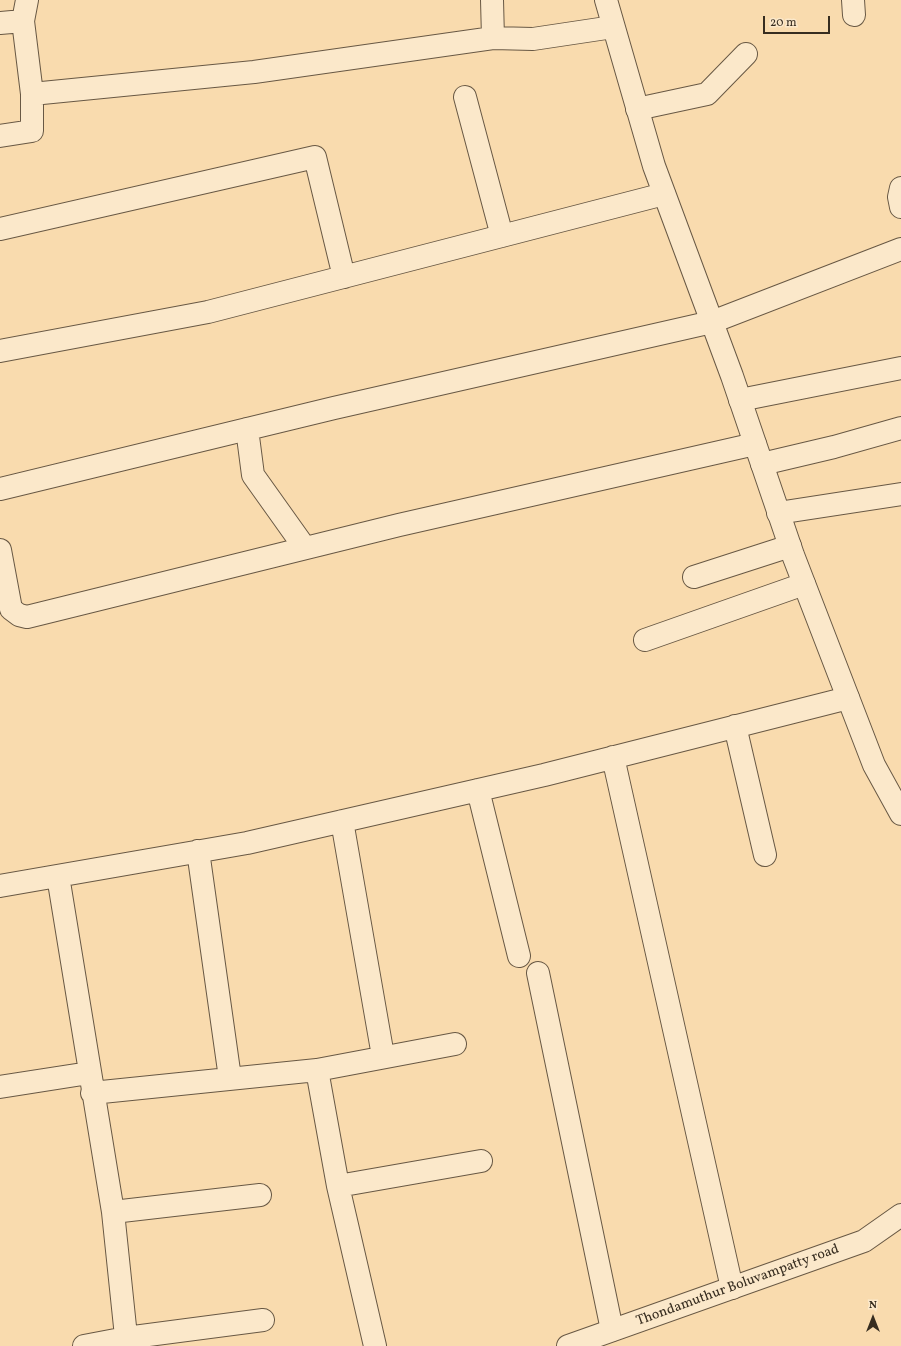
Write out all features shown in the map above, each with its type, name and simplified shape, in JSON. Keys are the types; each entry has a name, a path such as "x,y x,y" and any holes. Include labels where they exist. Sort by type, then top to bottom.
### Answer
{"street":[{"path":"0,136 32,131 32,94 23,22 27,0"},
{"path":"492,0 493,38"},
{"path":"606,0 654,166 740,400 778,513 874,765 901,814"},
{"path":"0,23 23,22"},
{"path":"32,94 254,72 493,38 533,38 613,27"},
{"path":"638,109 707,94 746,54"},
{"path":"465,97 502,236"},
{"path":"0,229 314,157 344,277"},
{"path":"901,188 899,197 901,207"},
{"path":"0,351 208,312 664,194"},
{"path":"0,489 247,429 712,322 901,249"},
{"path":"740,400 901,368"},
{"path":"762,464 834,447 901,428"},
{"path":"247,429 252,475 305,548"},
{"path":"0,550 11,609 19,615 28,617 407,523 755,444"},
{"path":"778,513 901,494"},
{"path":"694,577 790,546"},
{"path":"645,640 804,584"},
{"path":"0,886 247,843 478,790 848,698"},
{"path":"735,726 765,855"},
{"path":"613,757 732,1288"},
{"path":"478,790 519,956"},
{"path":"342,821 383,1056"},
{"path":"198,851 230,1078"},
{"path":"58,876 90,1083 112,1212 126,1342"},
{"path":"538,973 602,1337"},
{"path":"0,1087 230,1078 317,1070 383,1056 455,1044"},
{"path":"317,1070 338,1186 375,1346"},
{"path":"338,1186 481,1161"},
{"path":"112,1212 260,1195"},
{"name":"Thondamuthur Boluvampatty road","path":"568,1346 602,1337 732,1288 864,1241 901,1215"},
{"path":"84,1346 126,1342 263,1320"}]}
